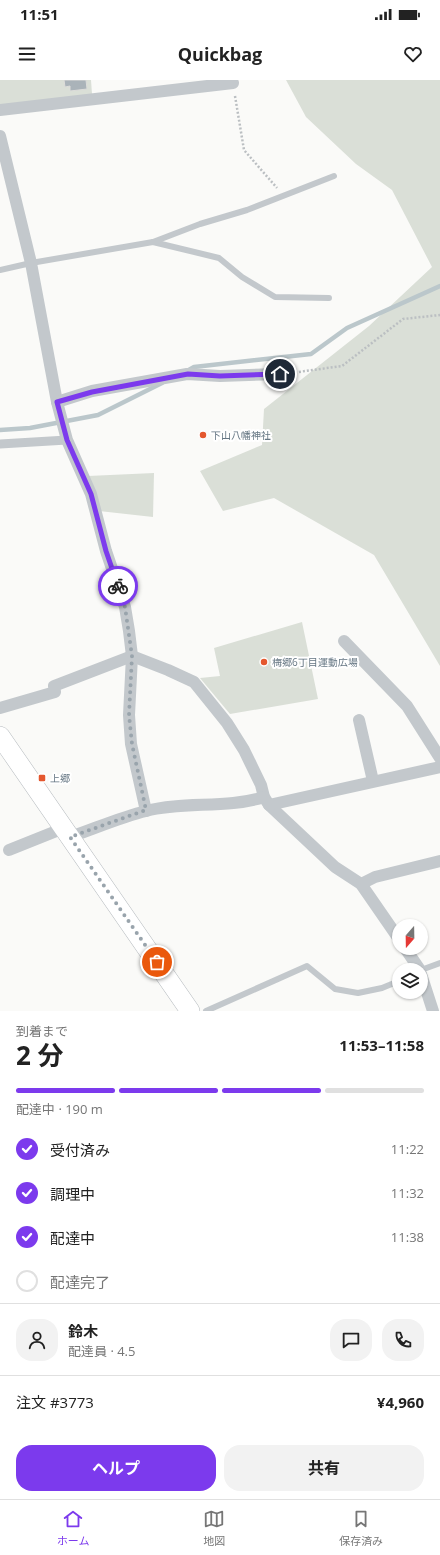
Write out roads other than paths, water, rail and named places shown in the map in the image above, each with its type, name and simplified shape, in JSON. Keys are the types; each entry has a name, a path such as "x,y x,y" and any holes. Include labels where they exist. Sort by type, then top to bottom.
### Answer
{"main road":[{"path":"0,736 190,1011"}],"street":[{"path":"0,110 182,85 233,83"},
{"path":"0,136 32,263 57,402 67,440 91,494 106,551 125,607 132,656 129,715 132,744 146,810"},
{"path":"57,402 92,392 188,374 220,376 280,374"},
{"path":"0,444 67,440"},
{"path":"344,641 407,706 440,758"},
{"path":"0,708 55,692 54,686 132,656 194,682 227,723 244,750 267,801 335,866 361,884 392,929"},
{"path":"360,720 373,781"},
{"path":"9,850 146,810 182,805 267,801 440,767"},
{"path":"361,884 375,876 440,861"},
{"path":"428,996 433,1011"}],"lane":[{"path":"0,270 153,242 200,224 247,210 334,176"},
{"path":"153,242 220,258 242,277 275,297 329,298"},
{"path":"428,967 440,963"},
{"path":"206,1011 307,966 335,989 358,993 382,988 392,984"}],"waterway":[{"path":"187,371 194,367 311,354 347,328 440,286"},
{"path":"0,430 30,428 98,415 162,383"}],"place":[{"name":"下山八幡神社","path":"203,435"},
{"name":"梅郷6丁目運動広場","path":"264,662"},
{"name":"上郷","path":"42,778"}]}
